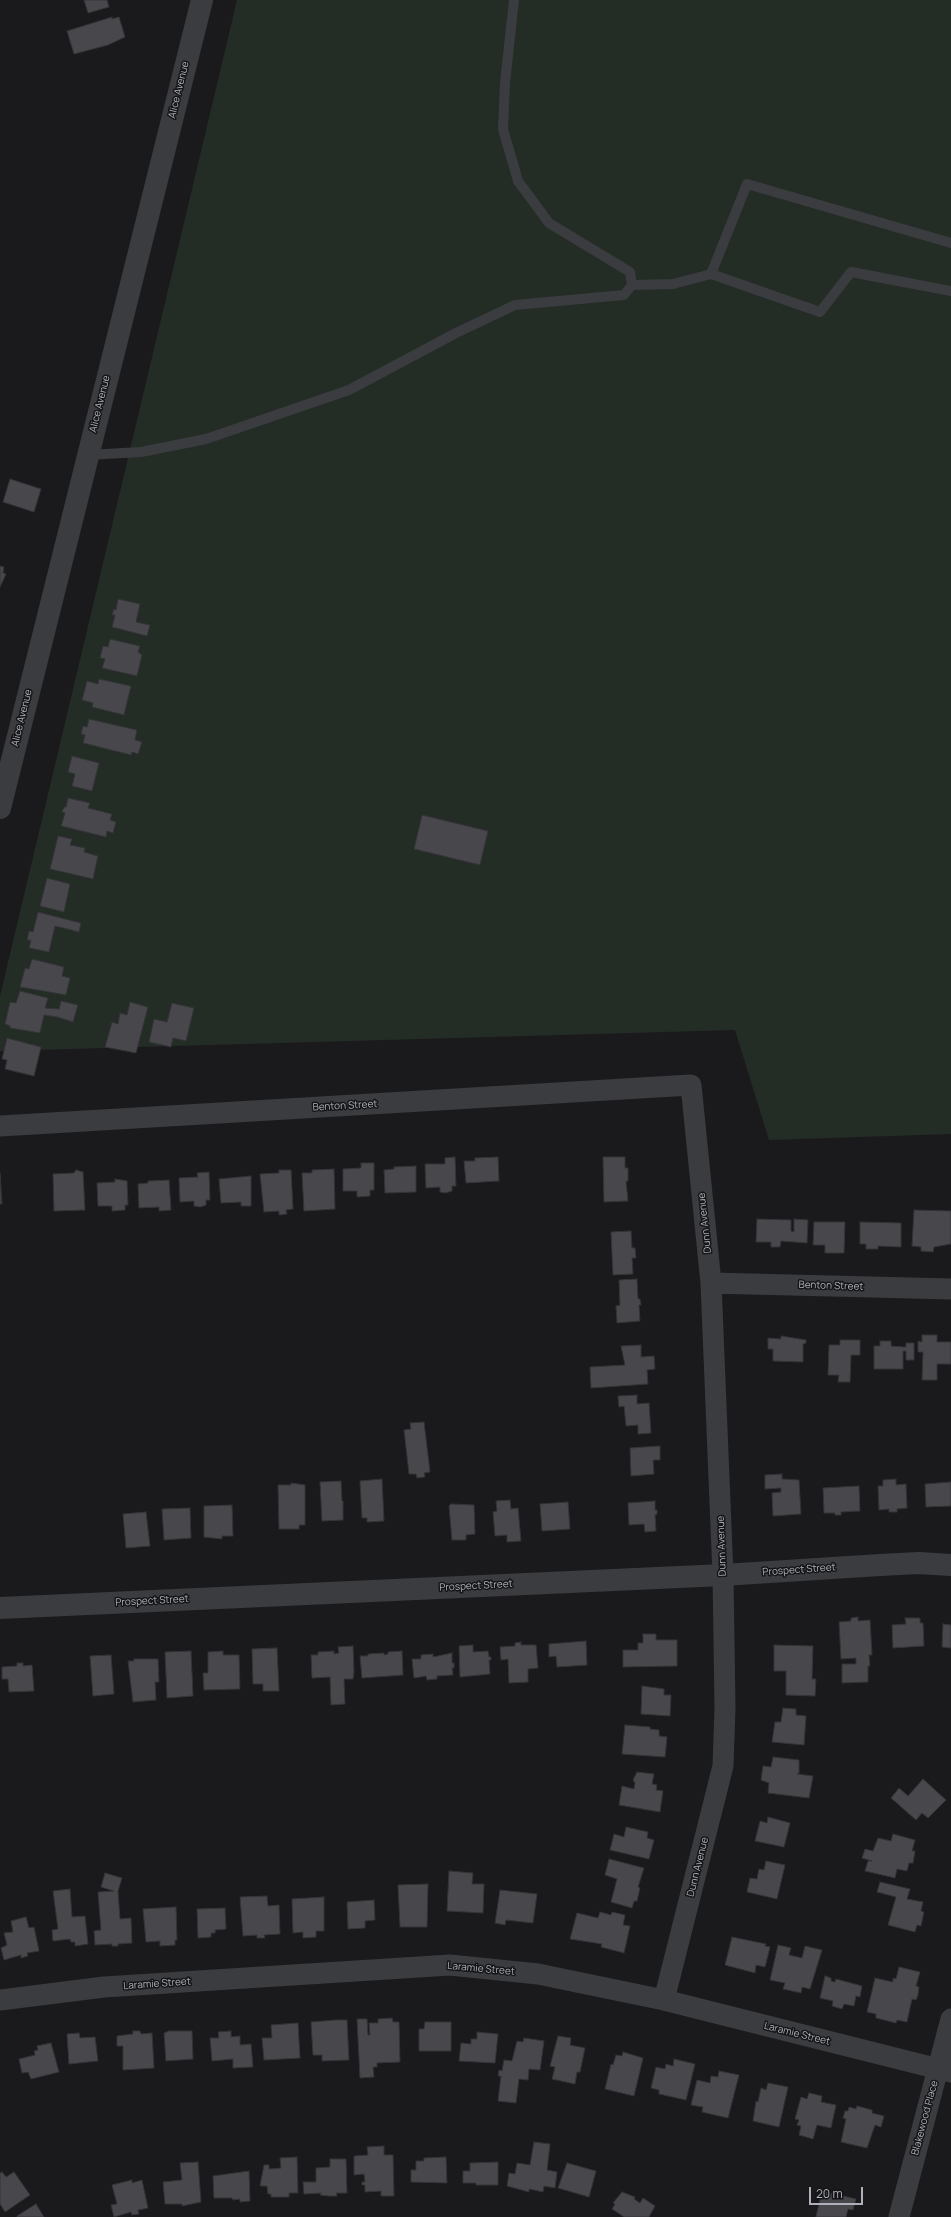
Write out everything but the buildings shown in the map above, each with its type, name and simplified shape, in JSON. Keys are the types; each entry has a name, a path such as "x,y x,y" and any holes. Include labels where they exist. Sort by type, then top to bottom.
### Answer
{"street":[{"name":"Alice Avenue","path":"0,808 87,455 202,0"},
{"name":"Benton Street","path":"0,1126 691,1085"},
{"name":"Dunn Avenue","path":"664,2000 723,1766 725,1708 723,1575 711,1283 691,1085"},
{"name":"Benton Street","path":"711,1283 951,1289"},
{"name":"Prospect Street","path":"0,1608 723,1575 903,1564 951,1565"},
{"name":"Laramie Street","path":"0,2000 104,1987 450,1965 538,1974 664,2000 944,2070"},
{"name":"Blakewood Place","path":"899,2217 944,2070 951,2019"}],"lane":[{"path":"87,455 141,452 206,439 349,390 456,333 514,306 624,295 632,285 630,272 550,223 518,181 503,129 504,83 514,0"},
{"path":"711,274 747,184 951,242"},
{"path":"632,285 673,284 711,274 820,312 851,272 951,292"}],"shaded area":[{"path":"237,0 951,0 951,1134 769,1140 735,1030 0,1051 0,996"}]}
